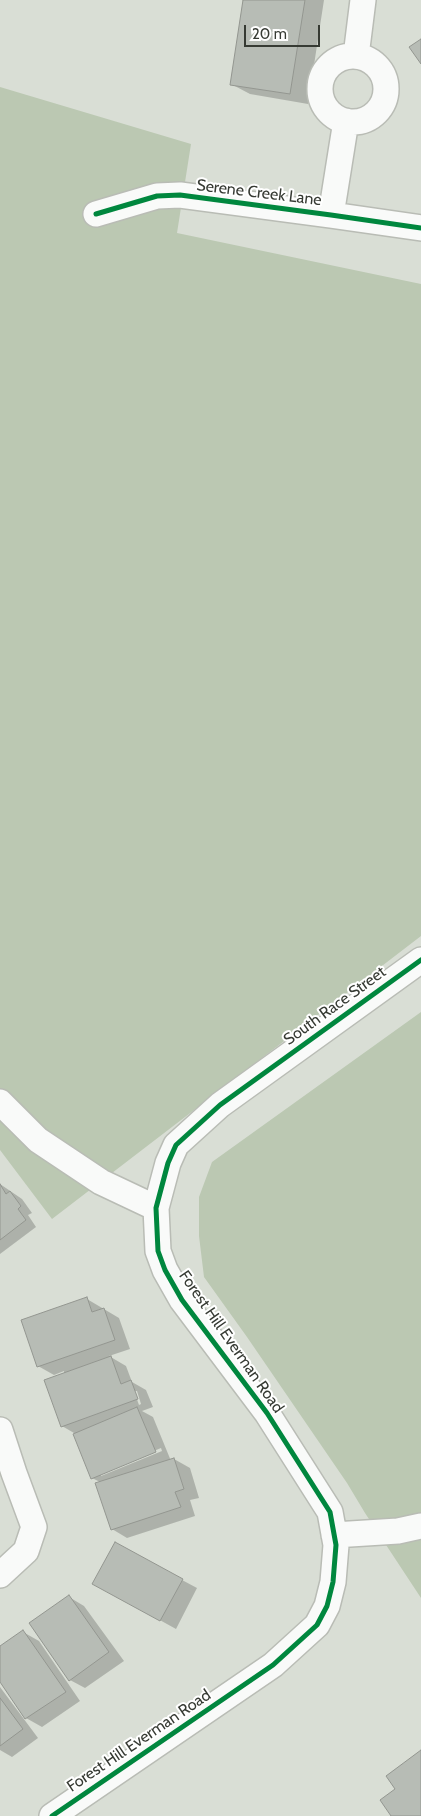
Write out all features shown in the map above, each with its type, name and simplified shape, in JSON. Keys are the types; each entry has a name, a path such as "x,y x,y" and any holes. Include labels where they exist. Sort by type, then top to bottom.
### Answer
{"street":[{"path":"356,56 362,0"},
{"path":"356,56 371,60 379,67 387,86 382,106 371,117 356,122 336,117 322,101 320,91 321,80 325,71 332,63 341,58 356,56"},
{"path":"332,215 346,121"},
{"name":"Serene Creek Lane","path":"96,214 157,196 180,196 421,228"},
{"name":"South Race Street","path":"263,1073 421,960"},
{"name":"Forest Hill Everman Road","path":"52,1816 273,1664 317,1625 327,1606 333,1582 336,1545 330,1512 267,1413 182,1300 165,1270 158,1251 156,1208 168,1163 176,1145 220,1105 263,1073"},
{"path":"0,1102 38,1140 101,1182 156,1208"},
{"path":"0,1430 34,1527 26,1551 0,1575"},
{"path":"334,1535 398,1531 421,1526"}],"green space":[{"path":"0,87 191,144 177,233 421,284 421,936 52,1219 0,1150"},
{"path":"421,1012 421,1598 347,1483 204,1277 199,1236 199,1197 212,1162"}],"building":[{"path":"243,0 305,0 290,94 230,85"},
{"path":"421,39 421,64 409,47"},
{"path":"0,1184 6,1194 10,1191 21,1206 18,1209 26,1220 0,1240"},
{"path":"87,1297 92,1312 104,1308 115,1340 37,1367 21,1320"},
{"path":"111,1356 121,1384 131,1380 138,1399 61,1427 44,1380"},
{"path":"137,1407 156,1452 91,1479 73,1434"},
{"path":"174,1458 184,1489 175,1492 181,1507 111,1530 95,1483"},
{"path":"115,1542 183,1579 160,1621 92,1584"},
{"path":"69,1595 109,1652 69,1681 29,1623"},
{"path":"23,1630 66,1692 25,1719 0,1682 0,1646"},
{"path":"0,1698 23,1729 0,1746"},
{"path":"421,1750 421,1816 391,1816 380,1800 395,1789 386,1776"}],"cycle path":[{"path":"96,214 157,196 180,195 421,228"},
{"path":"52,1816 273,1665 317,1625 327,1606 333,1582 336,1545 330,1512 267,1413 182,1300 165,1270 158,1251 156,1208 168,1163 176,1145 220,1105 421,960"}]}
